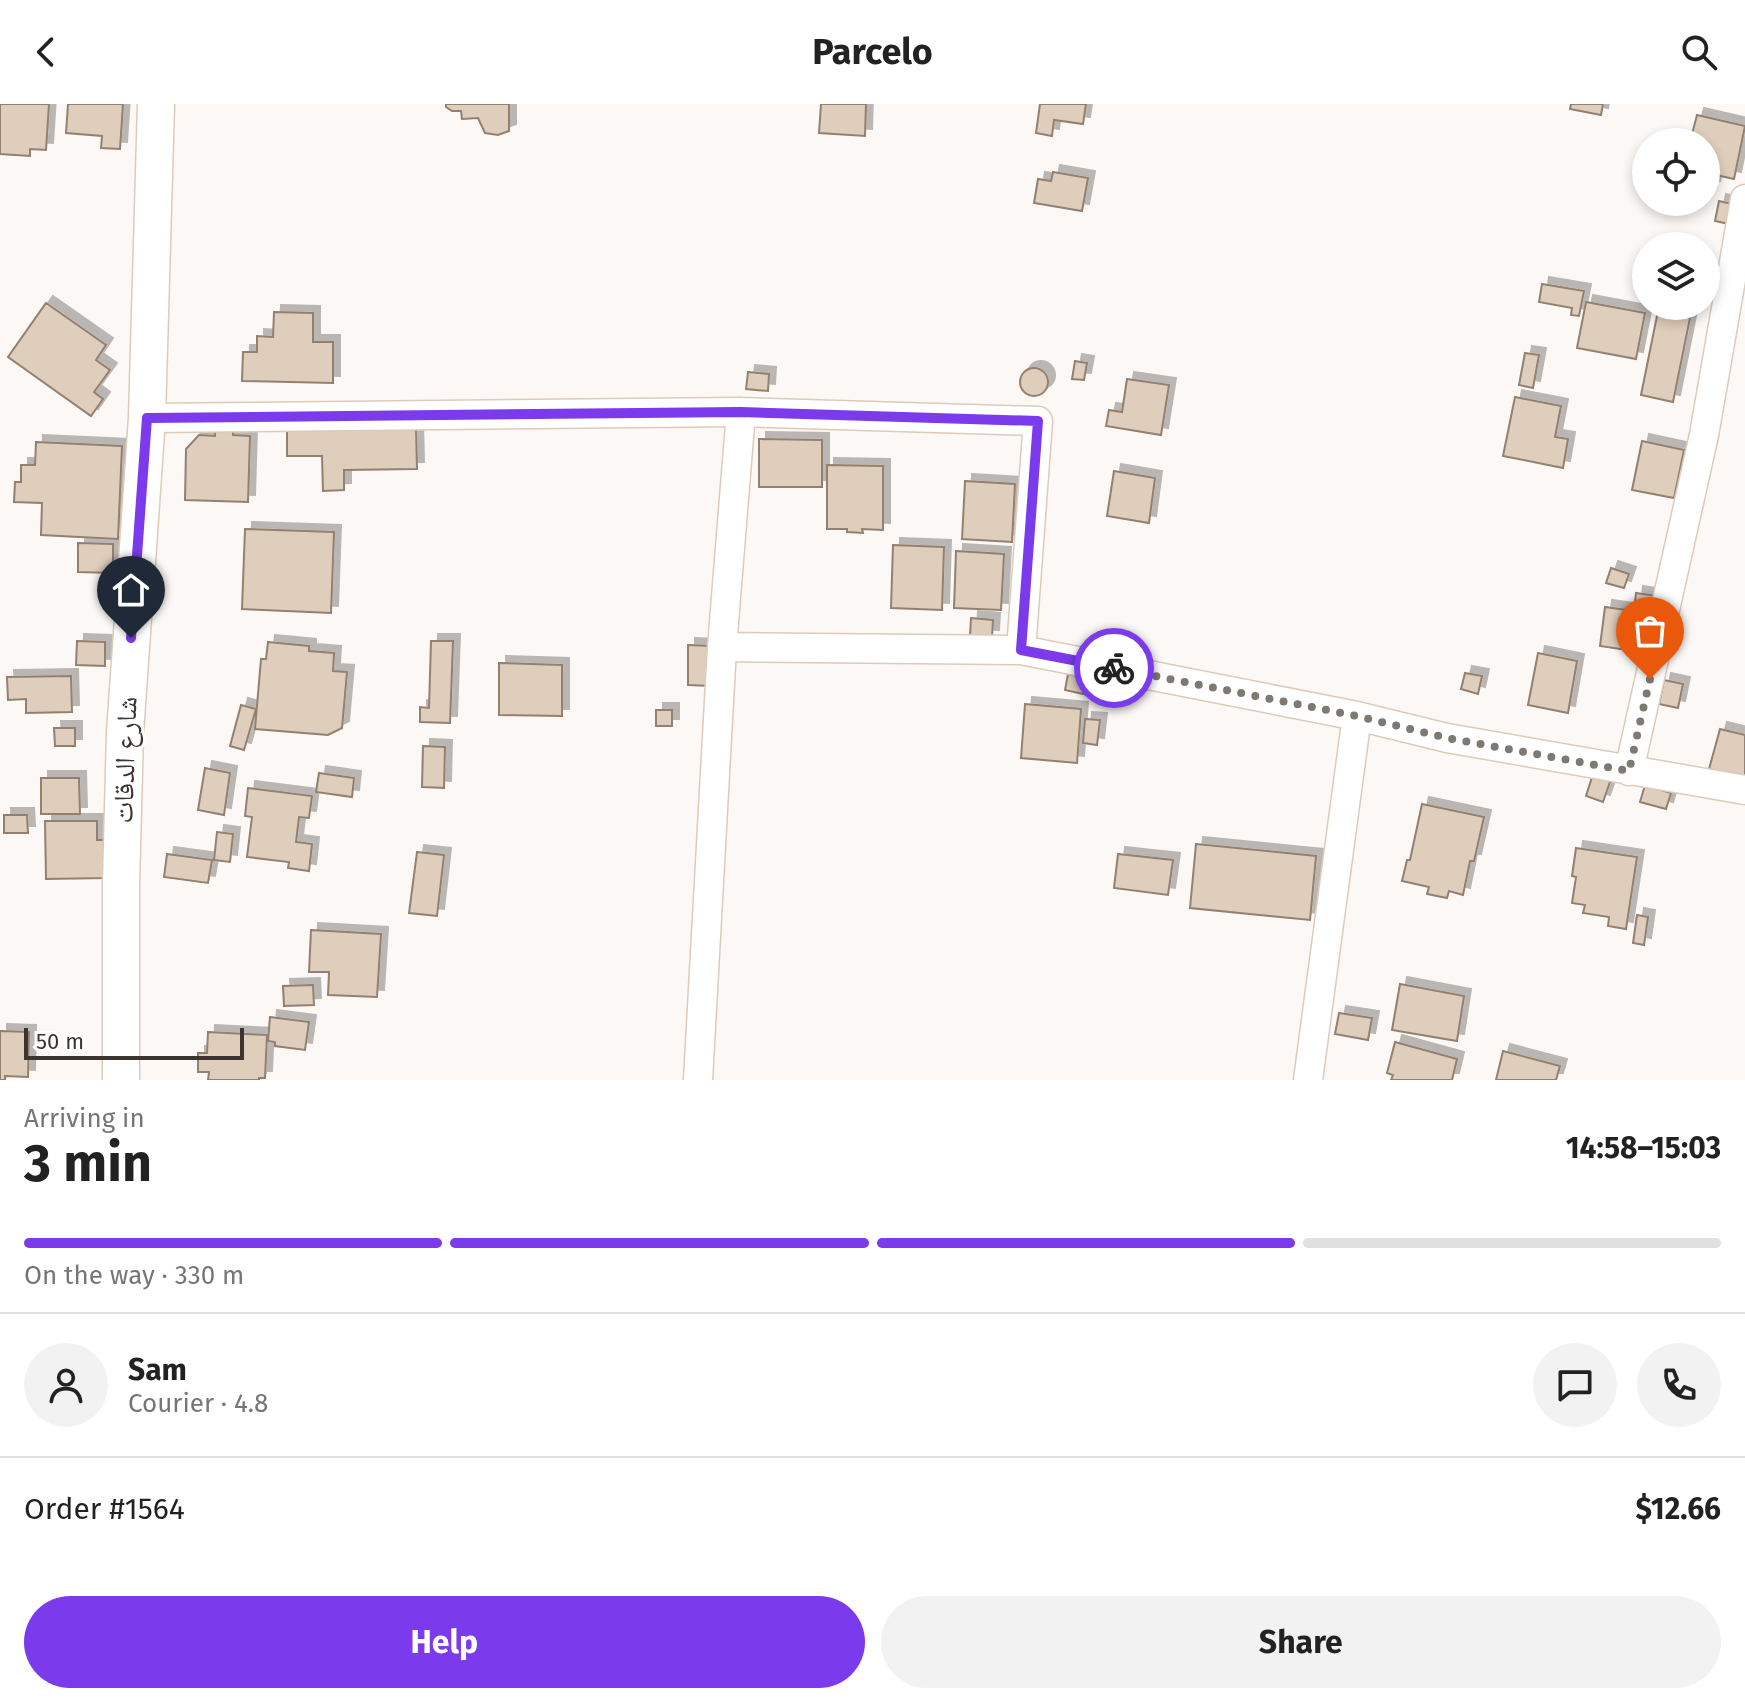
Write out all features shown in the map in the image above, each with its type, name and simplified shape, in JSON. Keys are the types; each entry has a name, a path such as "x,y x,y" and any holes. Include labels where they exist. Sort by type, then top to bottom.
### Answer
{"street":[{"name":"شارع الدقات","path":"121,1080 125,733 147,418 156,104"},
{"path":"1629,771 1704,435 1745,199"},
{"path":"147,418 741,412 1038,421 1021,650"},
{"path":"698,1080 722,647 741,412"},
{"path":"722,647 1021,650 1357,716 1447,738 1745,790"},
{"path":"1308,1080 1357,716"}],"building":[{"path":"0,104 49,104 46,150 30,149 30,156 0,154"},
{"path":"68,104 123,104 120,149 101,148 102,136 66,133"},
{"path":"446,104 509,104 509,131 498,135 485,133 478,118 462,119 461,111 452,111"},
{"path":"821,104 866,104 865,136 819,133"},
{"path":"1040,104 1086,104 1083,124 1054,120 1052,136 1036,133"},
{"path":"1571,104 1603,104 1601,115 1570,109"},
{"path":"1697,115 1745,126 1734,179 1720,176 1720,128 1694,128"},
{"path":"1053,172 1088,178 1082,211 1034,203 1038,179 1051,181"},
{"path":"1720,201 1732,204 1729,224 1715,221 1716,216 1720,216"},
{"path":"1542,284 1584,291 1579,316 1571,315 1572,308 1539,302"},
{"path":"1586,302 1632,311 1632,320 1644,320 1636,359 1577,348"},
{"path":"46,303 106,345 96,360 110,370 94,392 103,399 91,416 8,357"},
{"path":"274,312 313,313 313,342 333,342 333,383 242,381 243,352 257,352 257,336 273,337"},
{"path":"1656,320 1690,320 1673,402 1641,395"},
{"path":"1525,353 1539,355 1533,388 1519,385"},
{"path":"1075,361 1087,363 1084,380 1072,379"},
{"path":"1034,368 1044,372 1048,382 1044,392 1034,396 1024,392 1020,382 1024,372"},
{"path":"748,372 769,374 768,391 746,389"},
{"path":"1127,379 1169,385 1161,435 1106,426 1109,410 1122,412"},
{"path":"1515,397 1561,406 1555,437 1568,439 1563,468 1503,456"},
{"path":"416,428 417,469 344,470 344,490 323,491 322,456 287,456 287,429"},
{"path":"215,430 233,430 233,435 250,436 248,502 185,500 186,449 199,435 215,436"},
{"path":"759,439 822,440 822,487 759,487"},
{"path":"1642,441 1684,450 1674,498 1632,490"},
{"path":"36,442 122,446 118,539 41,535 42,503 14,502 15,482 21,482 21,465 35,465"},
{"path":"827,465 883,466 883,530 862,529 863,533 827,529"},
{"path":"1114,471 1155,478 1149,523 1107,516"},
{"path":"965,481 1015,484 1012,542 962,539"},
{"path":"245,529 334,532 331,613 242,609"},
{"path":"78,543 113,544 113,573 78,572"},
{"path":"893,545 944,547 942,610 891,608"},
{"path":"956,551 1004,554 1001,610 954,608"},
{"path":"1611,568 1629,574 1624,588 1606,583"},
{"path":"1636,593 1657,596 1648,660 1633,658 1634,651 1600,646 1605,607 1634,611"},
{"path":"971,618 993,620 992,637 970,636"},
{"path":"77,641 105,642 105,666 76,665"},
{"path":"431,641 453,641 450,723 420,722 420,707 429,708"},
{"path":"268,642 309,646 309,651 334,653 333,671 347,672 342,728 328,735 255,729 261,659 266,659"},
{"path":"688,645 712,646 711,686 688,685"},
{"path":"1538,653 1577,661 1568,713 1528,705"},
{"path":"499,663 562,665 562,716 499,715"},
{"path":"1465,673 1482,676 1478,694 1461,689"},
{"path":"1068,674 1091,679 1088,695 1065,690"},
{"path":"71,676 72,712 26,713 26,699 8,700 7,677"},
{"path":"1664,680 1683,684 1678,708 1659,704"},
{"path":"1025,704 1081,709 1077,763 1021,758"},
{"path":"241,705 256,709 244,750 230,746"},
{"path":"656,710 672,710 672,726 656,726"},
{"path":"1085,719 1100,720 1097,745 1083,743"},
{"path":"54,728 75,728 75,746 55,746"},
{"path":"1720,729 1745,735 1745,778 1709,769"},
{"path":"423,746 445,747 444,788 422,787"},
{"path":"205,768 230,773 224,815 198,810"},
{"path":"319,773 354,778 352,797 316,792"},
{"path":"1593,774 1611,779 1603,802 1586,796"},
{"path":"41,778 79,778 80,814 41,814"},
{"path":"1645,785 1671,793 1666,809 1640,802"},
{"path":"248,788 312,796 309,818 299,817 296,842 312,844 309,871 288,868 289,862 247,857 252,817 245,816"},
{"path":"1422,804 1484,817 1463,895 1449,891 1447,898 1427,894 1429,887 1402,881 1407,860 1410,860"},
{"path":"4,815 27,815 28,833 4,833"},
{"path":"45,821 97,821 97,840 107,840 107,878 46,879"},
{"path":"217,832 233,834 230,862 214,860"},
{"path":"1196,844 1316,856 1310,920 1190,908"},
{"path":"1576,848 1637,857 1626,929 1608,926 1609,917 1583,913 1585,905 1572,903"},
{"path":"417,852 444,855 437,916 409,913"},
{"path":"167,854 212,860 208,883 164,877"},
{"path":"1118,854 1173,860 1168,895 1114,888"},
{"path":"1637,915 1648,917 1644,945 1633,943"},
{"path":"311,930 381,934 377,997 328,995 329,972 309,972"},
{"path":"1400,984 1464,996 1457,1041 1392,1030"},
{"path":"313,985 314,1005 284,1006 283,986"},
{"path":"1339,1013 1372,1018 1368,1040 1335,1034"},
{"path":"270,1017 309,1022 305,1050 275,1046 275,1042 268,1041"},
{"path":"0,1031 29,1032 28,1077 5,1076 5,1080 0,1080"},
{"path":"208,1032 267,1035 265,1078 208,1080 209,1072 198,1072 198,1053 207,1053"},
{"path":"1395,1042 1457,1059 1452,1080 1391,1080 1393,1075 1387,1073"},
{"path":"1503,1051 1560,1066 1556,1080 1496,1080"}],"way so far":[{"path":"1114,668 1357,716 1447,738 1629,771 1650,679"}],"route":[{"path":"131,638 147,418 741,412 1038,421 1021,650 1114,668"}]}
